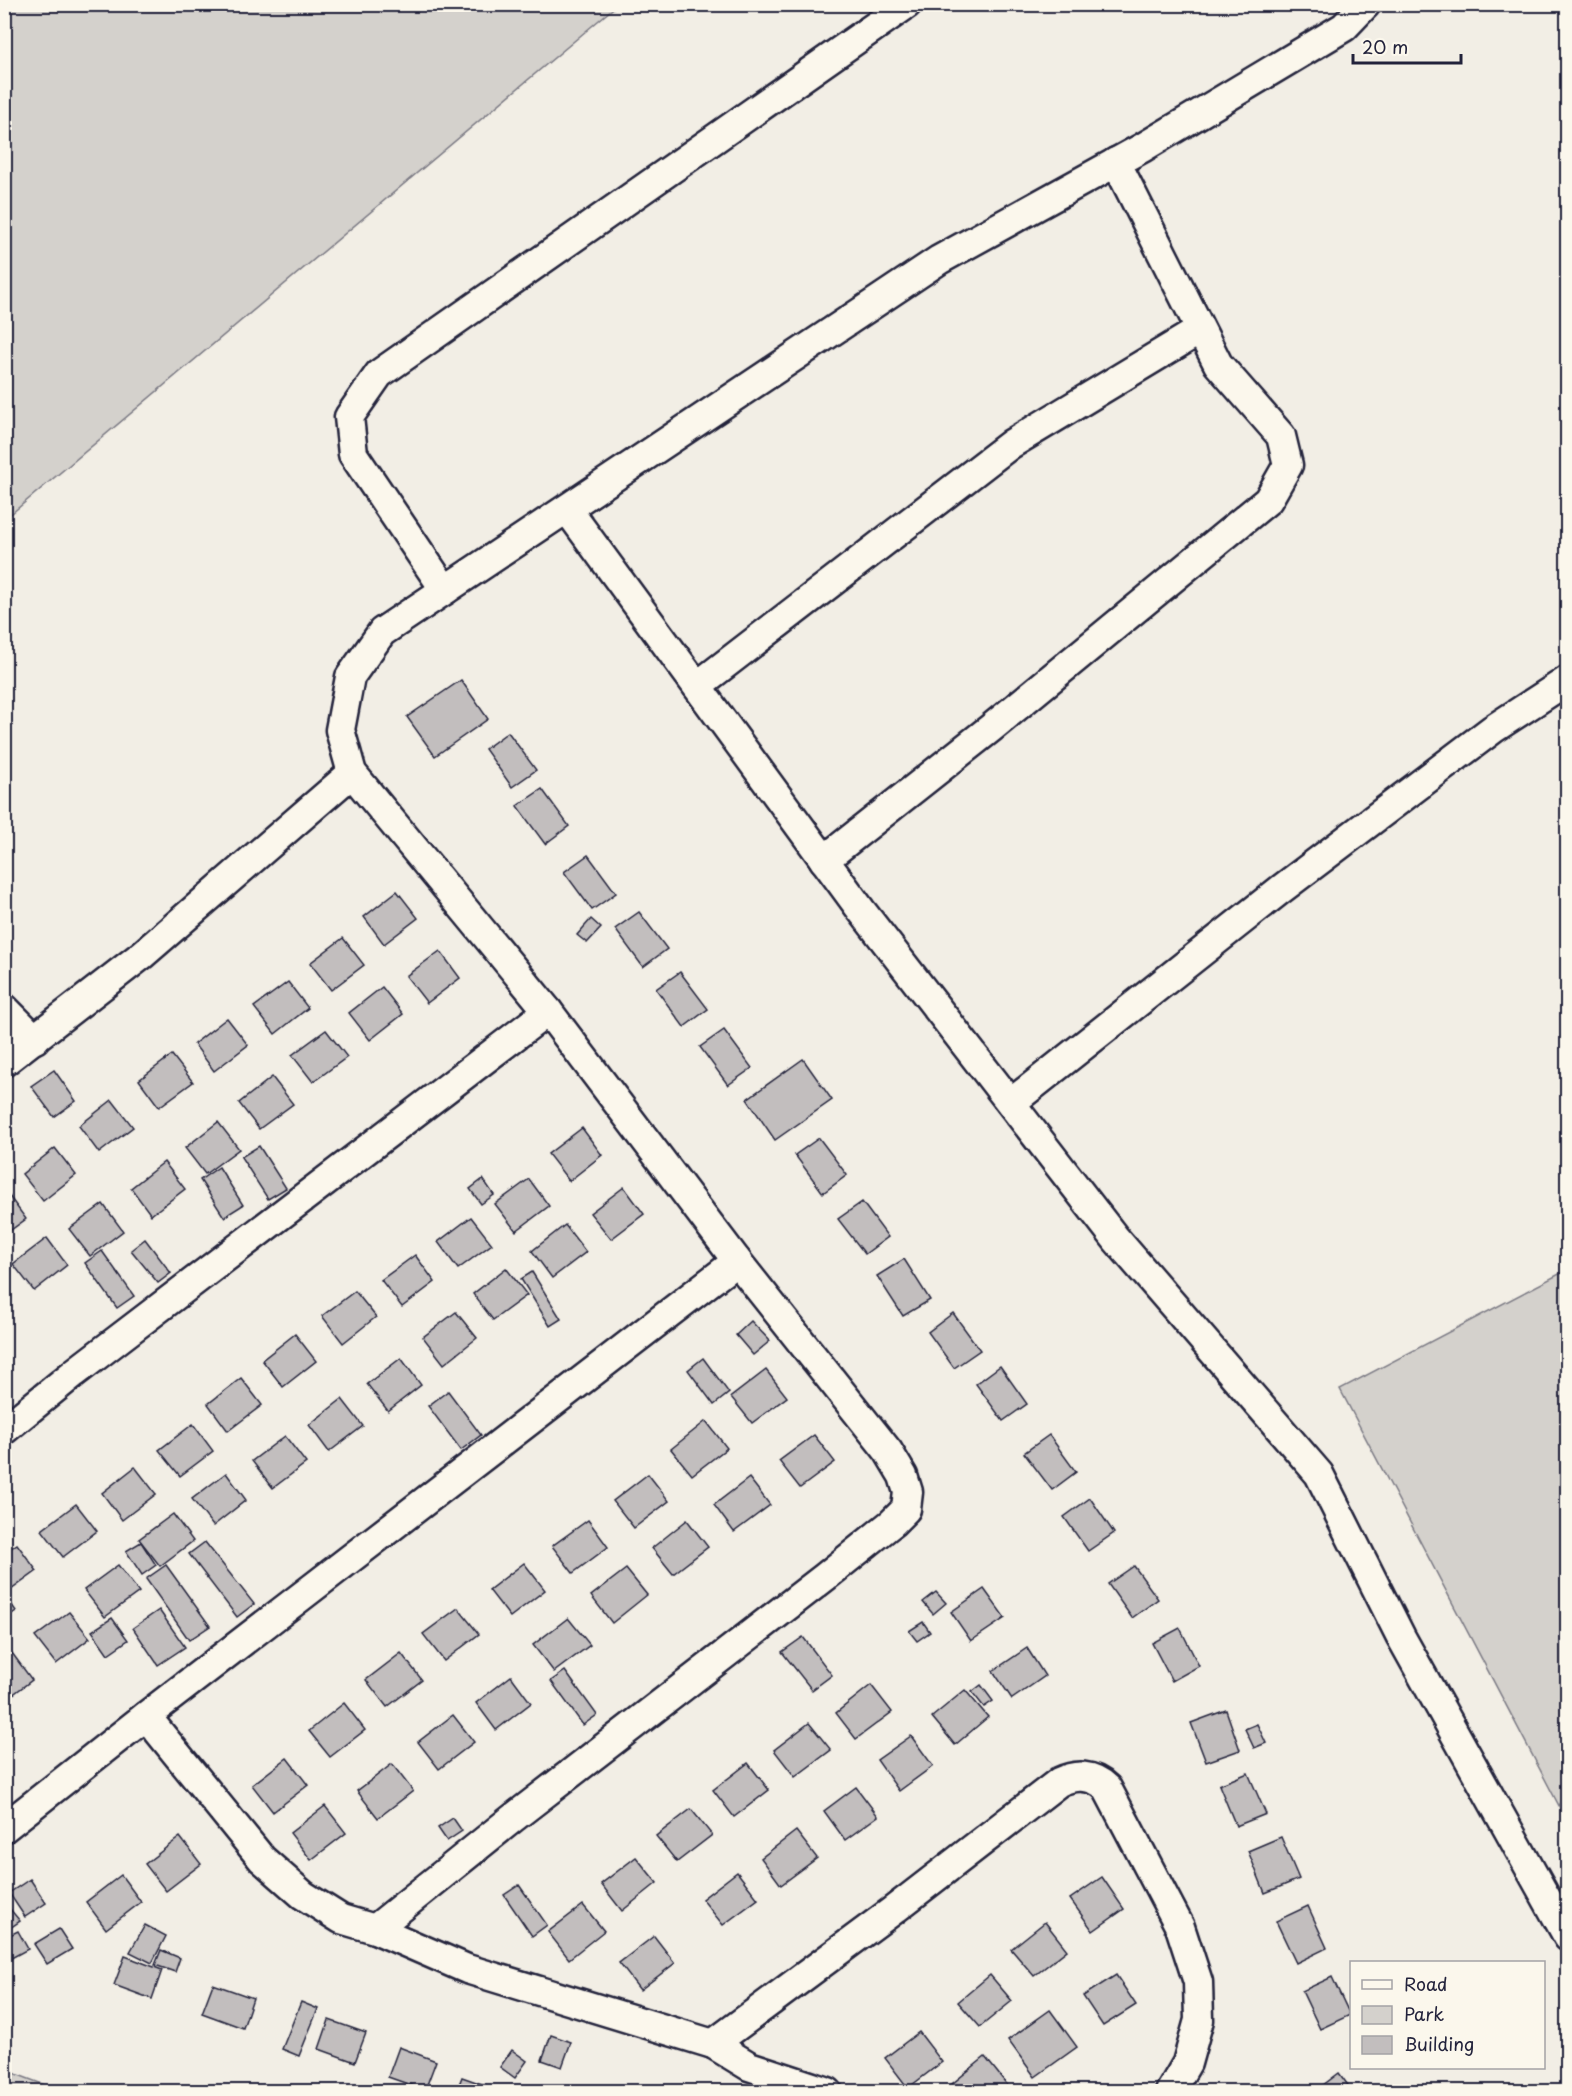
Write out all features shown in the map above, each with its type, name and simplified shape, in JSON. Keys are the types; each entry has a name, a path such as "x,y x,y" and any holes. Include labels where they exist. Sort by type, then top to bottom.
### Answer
{"street":[{"path":"445,590 353,454 349,417 379,374 907,4"},
{"path":"375,1929 513,1818 825,1577 906,1509 908,1492 903,1476 888,1451 737,1261 548,1011 352,773 340,730 350,677 382,632 939,260 1116,162 1344,27 1366,4"},
{"path":"824,860 991,728 1268,500 1288,465 1281,436 1218,364 1116,162"},
{"path":"697,686 1011,444 1200,330"},
{"path":"567,509 824,860 1116,1239 1319,1474 1401,1637 1568,1937"},
{"path":"1011,1103 1299,876 1493,729 1568,680"},
{"path":"4,1062 142,955 352,773"},
{"path":"4,1008 35,1039"},
{"path":"4,1430 84,1366 548,1011"},
{"path":"4,1828 737,1261"},
{"path":"146,1716 262,1858 303,1895 341,1919 375,1929 467,1969 713,2044 749,2066 828,2091"},
{"path":"713,2044 891,1912 1059,1782 1069,1777 1089,1776 1100,1780 1113,1798 1180,1927 1198,1982 1199,2020 1187,2063 1170,2091"}],"green space":[{"path":"5,4 617,4 617,5 5,519"},
{"path":"1567,1270 1567,1821 1340,1389"},
{"path":"5,2070 61,2091 5,2091"}],"building":[{"path":"461,680 488,719 435,756 407,717"},
{"path":"508,732 536,770 512,787 485,749"},
{"path":"542,789 569,826 545,844 517,806"},
{"path":"588,855 616,893 592,910 564,872"},
{"path":"397,891 418,918 384,944 364,917"},
{"path":"639,912 667,949 643,967 615,929"},
{"path":"591,919 601,928 587,943 577,935"},
{"path":"343,938 364,965 331,990 310,963"},
{"path":"440,951 460,978 427,1003 406,976"},
{"path":"680,972 708,1009 684,1027 656,989"},
{"path":"288,982 308,1008 275,1034 254,1007"},
{"path":"382,987 403,1014 370,1040 349,1013"},
{"path":"227,1018 248,1045 214,1071 194,1044"},
{"path":"326,1030 347,1057 313,1082 292,1055"},
{"path":"724,1030 752,1068 728,1085 700,1047"},
{"path":"172,1055 193,1082 159,1107 139,1080"},
{"path":"803,1059 832,1100 775,1140 747,1099"},
{"path":"54,1070 76,1101 54,1117 31,1086"},
{"path":"272,1077 293,1104 259,1129 239,1103"},
{"path":"112,1100 133,1127 99,1153 79,1126"},
{"path":"218,1122 239,1149 205,1174 185,1148"},
{"path":"582,1128 602,1155 569,1181 548,1154"},
{"path":"819,1138 847,1175 823,1193 795,1155"},
{"path":"259,1146 286,1188 268,1199 241,1157"},
{"path":"55,1148 76,1175 43,1201 22,1174"},
{"path":"164,1162 185,1189 151,1215 131,1188"},
{"path":"219,1167 243,1205 224,1217 200,1180"},
{"path":"483,1179 494,1195 481,1204 470,1189"},
{"path":"529,1179 549,1206 516,1231 495,1204"},
{"path":"624,1187 644,1214 611,1239 590,1213"},
{"path":"6,1192 26,1219 4,1235 4,1193"},
{"path":"862,1202 888,1237 865,1254 838,1219"},
{"path":"103,1204 123,1231 90,1256 69,1229"},
{"path":"471,1217 492,1244 458,1269 438,1242"},
{"path":"565,1225 586,1252 552,1278 532,1251"},
{"path":"47,1238 67,1265 34,1291 13,1264"},
{"path":"145,1239 171,1273 158,1283 131,1250"},
{"path":"102,1251 134,1296 117,1308 85,1263"},
{"path":"415,1255 435,1282 402,1307 381,1280"},
{"path":"904,1259 930,1300 903,1316 877,1276"},
{"path":"506,1268 527,1295 493,1320 473,1294"},
{"path":"532,1272 561,1319 550,1326 521,1279"},
{"path":"355,1291 376,1317 343,1343 322,1316"},
{"path":"456,1312 477,1338 444,1364 423,1337"},
{"path":"953,1313 980,1350 954,1368 928,1332"},
{"path":"751,1321 770,1341 753,1355 736,1335"},
{"path":"295,1334 316,1361 283,1387 262,1360"},
{"path":"401,1358 421,1385 388,1411 367,1384"},
{"path":"703,1358 729,1393 714,1405 688,1370"},
{"path":"1000,1366 1027,1404 1003,1421 976,1384"},
{"path":"766,1370 787,1397 752,1423 731,1397"},
{"path":"241,1378 262,1405 228,1431 208,1404"},
{"path":"448,1391 481,1435 461,1450 428,1406"},
{"path":"342,1399 363,1426 329,1452 309,1425"},
{"path":"706,1421 727,1448 692,1475 671,1449"},
{"path":"193,1424 213,1451 180,1476 159,1450"},
{"path":"814,1435 835,1462 800,1488 779,1461"},
{"path":"1049,1435 1076,1472 1052,1490 1024,1453"},
{"path":"285,1436 306,1463 273,1488 252,1461"},
{"path":"135,1467 156,1494 122,1520 102,1493"},
{"path":"226,1473 246,1500 213,1526 192,1499"},
{"path":"648,1474 669,1501 634,1528 613,1501"},
{"path":"749,1478 770,1505 734,1532 714,1505"},
{"path":"1090,1498 1114,1533 1088,1551 1064,1517"},
{"path":"76,1504 97,1531 63,1557 42,1530"},
{"path":"173,1514 193,1541 160,1566 139,1539"},
{"path":"588,1520 608,1547 573,1573 552,1546"},
{"path":"687,1520 708,1547 673,1574 652,1548"},
{"path":"141,1542 156,1565 142,1575 126,1551"},
{"path":"205,1542 254,1604 237,1617 189,1554"},
{"path":"17,1544 37,1571 4,1595 4,1553"},
{"path":"524,1563 545,1590 510,1617 489,1590"},
{"path":"118,1565 139,1592 105,1617 84,1590"},
{"path":"166,1565 210,1626 189,1640 146,1579"},
{"path":"1134,1566 1158,1599 1132,1618 1108,1584"},
{"path":"626,1569 647,1595 612,1623 591,1596"},
{"path":"984,1589 1005,1618 971,1641 951,1612"},
{"path":"936,1592 946,1603 933,1614 923,1602"},
{"path":"7,1598 16,1611 4,1619 4,1600"},
{"path":"458,1608 479,1634 444,1661 423,1634"},
{"path":"159,1610 185,1647 158,1665 133,1628"},
{"path":"69,1612 90,1638 56,1664 35,1637"},
{"path":"112,1618 128,1640 108,1654 92,1631"},
{"path":"568,1618 590,1645 554,1672 533,1645"},
{"path":"923,1622 930,1632 917,1641 909,1631"},
{"path":"1180,1628 1199,1666 1172,1681 1152,1643"},
{"path":"803,1637 832,1675 812,1690 782,1652"},
{"path":"1027,1648 1045,1676 1012,1699 993,1671"},
{"path":"12,1653 32,1680 4,1701 4,1658"},
{"path":"401,1653 422,1680 387,1707 366,1680"},
{"path":"565,1671 597,1715 583,1725 551,1681"},
{"path":"511,1676 531,1703 496,1730 476,1703"},
{"path":"871,1685 892,1712 856,1739 836,1713"},
{"path":"981,1685 993,1701 984,1707 972,1692"},
{"path":"965,1690 988,1717 955,1745 932,1717"},
{"path":"344,1703 365,1730 330,1757 309,1731"},
{"path":"1226,1710 1240,1750 1206,1762 1191,1723"},
{"path":"453,1715 474,1742 439,1769 418,1742"},
{"path":"809,1723 831,1750 795,1777 774,1750"},
{"path":"1257,1724 1266,1743 1254,1748 1245,1729"},
{"path":"911,1736 933,1766 899,1791 877,1760"},
{"path":"287,1758 308,1785 273,1812 252,1785"},
{"path":"748,1763 769,1790 734,1817 713,1790"},
{"path":"392,1764 413,1791 378,1818 357,1791"},
{"path":"1248,1773 1266,1814 1236,1826 1219,1785"},
{"path":"856,1787 878,1816 845,1840 824,1811"},
{"path":"325,1806 346,1833 311,1860 290,1833"},
{"path":"691,1809 712,1835 677,1862 656,1836"},
{"path":"453,1818 462,1831 447,1841 438,1828"},
{"path":"796,1831 817,1858 781,1885 761,1858"},
{"path":"180,1837 201,1864 166,1891 145,1864"},
{"path":"1281,1837 1299,1879 1265,1893 1248,1851"},
{"path":"636,1857 657,1883 622,1911 601,1884"},
{"path":"737,1872 758,1899 723,1925 702,1899"},
{"path":"121,1875 141,1902 106,1929 86,1902"},
{"path":"1102,1877 1124,1909 1093,1931 1070,1899"},
{"path":"30,1879 46,1903 25,1917 9,1893"},
{"path":"519,1885 547,1925 532,1936 504,1895"},
{"path":"4,1902 20,1921 4,1932"},
{"path":"583,1905 604,1931 569,1959 548,1932"},
{"path":"1308,1906 1327,1948 1296,1963 1276,1921"},
{"path":"1045,1922 1067,1950 1034,1976 1011,1949"},
{"path":"145,1925 166,1936 152,1963 130,1952"},
{"path":"59,1929 72,1949 47,1964 34,1944"},
{"path":"18,1931 28,1949 4,1962 4,1938"},
{"path":"654,1936 675,1963 640,1990 619,1963"},
{"path":"161,1950 180,1958 175,1972 155,1965"},
{"path":"125,1956 162,1970 152,1999 114,1985"},
{"path":"990,1975 1012,2001 980,2027 958,2002"},
{"path":"1116,1975 1136,2005 1103,2026 1083,1996"},
{"path":"1332,1977 1350,2015 1320,2029 1302,1991"},
{"path":"213,1984 253,1998 243,2028 202,2013"},
{"path":"301,2002 318,2009 299,2056 282,2049"},
{"path":"1050,2010 1077,2047 1035,2077 1008,2040"},
{"path":"329,2020 366,2033 355,2062 319,2049"},
{"path":"919,2032 942,2062 908,2088 885,2058"},
{"path":"551,2035 571,2042 562,2067 542,2060"},
{"path":"399,2047 436,2061 425,2090 388,2077"},
{"path":"512,2050 527,2061 515,2078 500,2067"},
{"path":"985,2057 1009,2087 1003,2092 958,2092 952,2084"},
{"path":"1339,2073 1353,2092 1314,2092"},
{"path":"462,2077 499,2090 498,2092 456,2092"}]}
